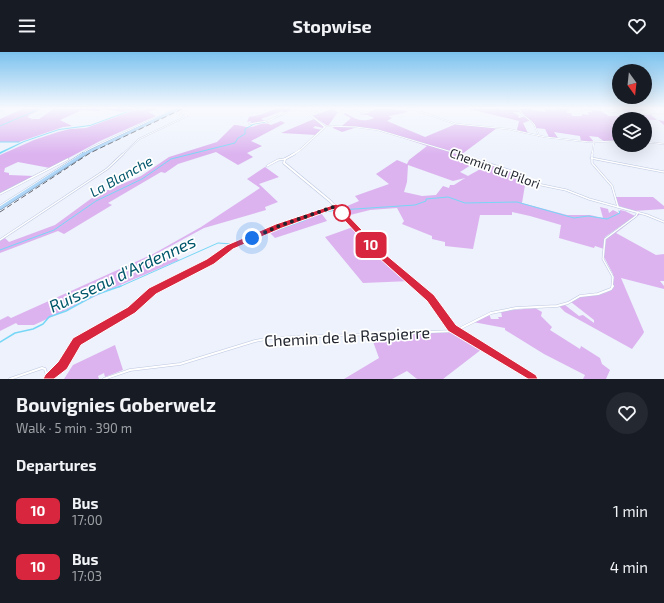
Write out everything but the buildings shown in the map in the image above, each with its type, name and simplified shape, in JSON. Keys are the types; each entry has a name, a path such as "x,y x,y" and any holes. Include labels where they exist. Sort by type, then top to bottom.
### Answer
{"highway":[{"path":"0,207 93,148 146,123"}],"street":[{"path":"0,207 53,171 102,142 144,123"},
{"path":"0,240 107,169 139,139 172,123"},
{"path":"249,124 253,123"},
{"path":"267,166 303,148 325,126 321,123"},
{"path":"453,123 508,129 539,136 594,142 612,141"},
{"path":"533,123 539,136"},
{"name":"Chemin du Pilori","path":"325,126 354,126 377,130 511,171 538,185 564,190 589,199 638,212 664,222"},
{"path":"594,142 591,158 593,165 612,186 618,206"},
{"path":"652,143 664,144"},
{"path":"285,158 285,164 336,206 382,256 431,298 446,322 455,331 532,379"},
{"path":"591,158 664,172"},
{"path":"0,194 68,159"},
{"path":"46,170 53,171"},
{"path":"10,379 42,368 45,369 48,379 63,366 77,342 125,314 153,291 210,261 230,247 279,226 336,206"},
{"name":"Chemin de la Raspierre","path":"104,379 130,370 180,364 254,341 271,338 455,331 491,313 511,309 563,304 580,296 598,294 611,289 613,283 612,274 603,258 605,239 636,216 638,212"}],"shaded area":[{"path":"0,123 67,123 72,126 63,127 19,142 0,142"},
{"path":"99,123 140,123 100,141 50,168 18,162 5,168 4,172 9,173 9,175 34,176 0,193 0,155 34,140 58,132 70,129 86,128"},
{"path":"285,123 251,141 262,146 247,153 253,157 238,165 216,152 178,164 165,173 161,172 108,203 112,205 64,234 58,231 0,253 0,240 5,238 9,242 55,225 96,195 141,176 169,157 217,142 234,125 249,127 263,124 271,125"},
{"path":"304,123 320,123 324,126 323,128 315,126 313,128 322,130 317,135 281,133"},
{"path":"345,123 392,123 425,137 456,124 497,128 462,154 476,160 469,163 471,165 460,172 468,176 490,166 506,169 526,179 522,203 567,215 590,215 603,218 600,207 608,209 609,213 613,210 619,213 620,210 635,216 605,237 604,249 595,246 594,248 559,238 561,225 530,216 512,212 512,215 480,215 473,249 445,246 445,242 432,239 432,236 402,224 404,221 397,208 370,210 346,216 340,209 359,201 355,196 389,184 376,174 397,160 407,164 409,160 427,146 379,130 357,127 342,132 333,128 334,126 342,126","holes":["408,165 453,181 465,178 454,185 450,185 449,188 443,186 436,195 422,196 404,192 407,182"]},
{"path":"518,123 523,123 528,133 517,130"},
{"path":"533,123 612,123 612,142 605,142 598,137 589,136 594,142 581,141 580,136 554,132 558,138 549,137 545,129 536,128"},
{"path":"265,167 279,177 259,184 278,202 265,207 266,210 204,228 154,255 160,260 174,256 179,260 111,289 34,325 18,325 16,323 0,331 0,320 8,316 11,318 153,254 201,227 260,188 247,179"},
{"path":"615,197 653,197 664,206 664,209 634,211 619,206"},
{"path":"321,213 327,221 275,238 269,232"},
{"path":"638,213 649,216 640,214 616,233 656,255 664,254 664,281 660,281 664,286 664,289 621,278 644,332 632,349 565,312 559,306 565,305 579,316 583,315 594,323 594,320 571,302 581,296 603,294 613,288 613,274 604,257 606,238"},
{"path":"353,227 378,254 411,281 363,283 325,237"},
{"path":"535,308 542,312 541,316 552,327 550,330 580,349 581,346 600,358 602,364 610,370 606,379 583,379 585,375 544,354 505,330 505,328 473,322 489,314 491,319 499,319 498,317 502,317 501,311"},
{"path":"454,331 482,349 443,379 417,379 407,371 392,379 344,379 379,358 371,336"},
{"path":"115,345 123,370 105,377 104,373 98,376 99,379 64,379 73,365"}],"water":[{"path":"97,123 90,126 59,130 24,142 0,154 0,152 24,141 59,129"}],"waterway":[{"path":"0,126 6,123"},
{"name":"La Blanche","path":"0,250 54,230 96,201 142,179 171,159 235,143 238,138 245,134 245,129 258,123"},
{"path":"0,142 19,142"},
{"name":"Ruisseau d'Ardennes","path":"340,210 415,205 426,201 426,199 448,197 465,203 517,202 574,218 588,216 607,219 620,213 619,211"},
{"name":"Ruisseau d'Ardennes","path":"260,236 303,221 320,213 336,210"},
{"name":"Ruisseau d'Ardennes","path":"119,287 218,243 232,244 245,240"},
{"name":"Ruisseau d'Ardennes","path":"0,342 15,333 33,329 43,324 49,317 66,311 95,295 121,286"}],"railway":[{"path":"0,212 90,153 152,123"}],"bus line":[{"name":"10","path":"49,379 63,366 77,342 120,318 153,291 210,261 230,247 279,226 336,206 388,262 431,298 437,305 446,322 452,328 532,379"}],"route":[{"path":"252,238 279,226 336,206 342,213"}]}
